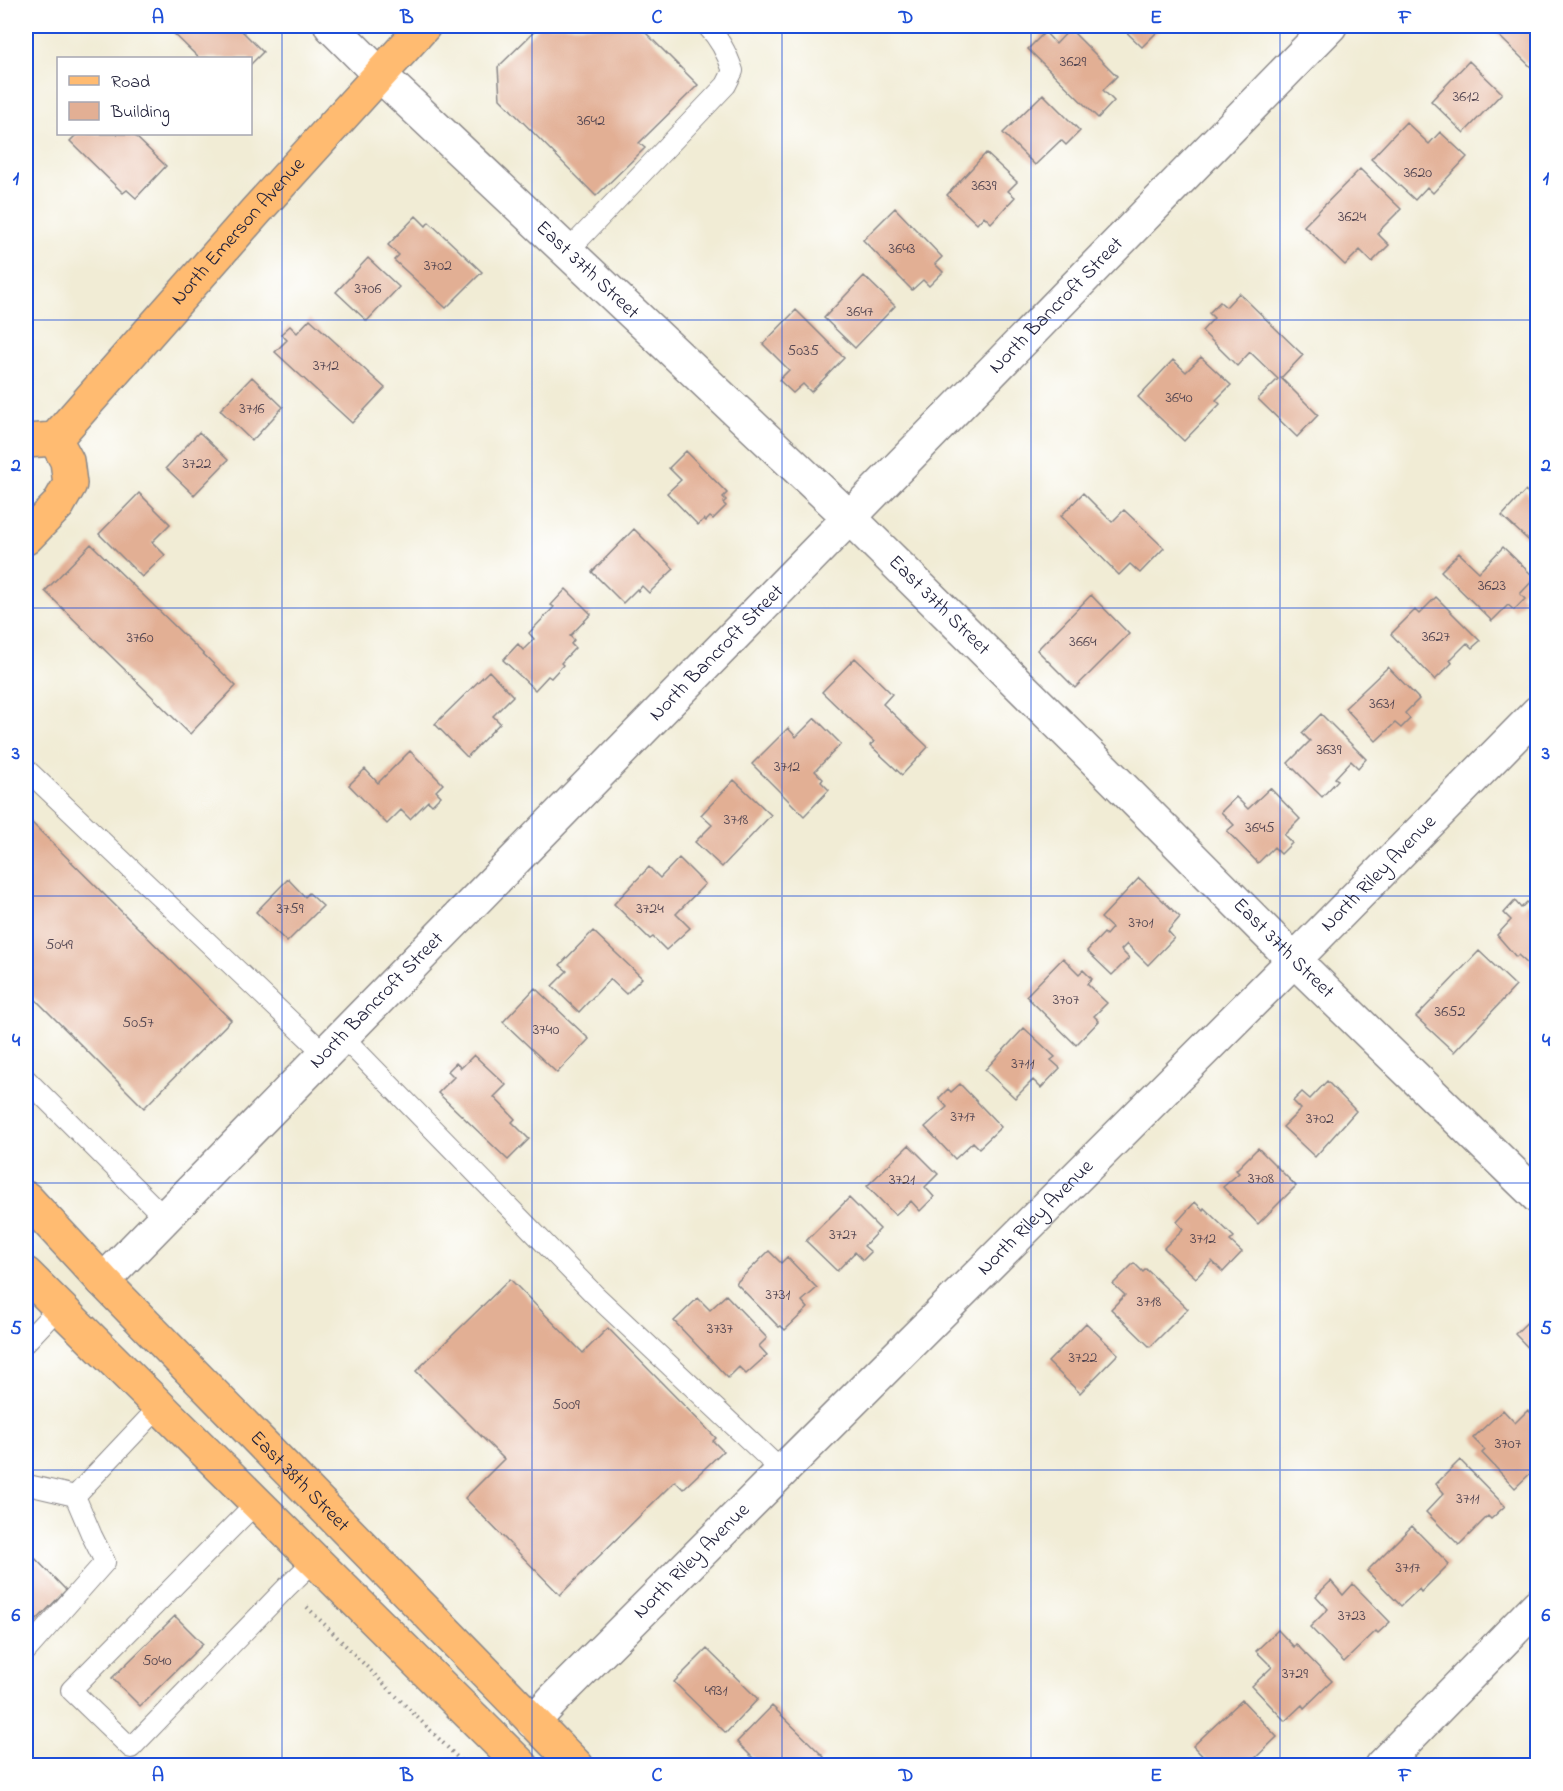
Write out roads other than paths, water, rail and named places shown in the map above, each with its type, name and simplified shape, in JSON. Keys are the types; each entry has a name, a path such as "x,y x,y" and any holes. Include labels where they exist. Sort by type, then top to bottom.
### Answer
{"main road":[{"name":"North Emerson Avenue","path":"26,538 58,505 70,484 67,461 40,440 256,211 424,26"},
{"name":"East 38th Street","path":"26,1198 103,1281 576,1766"},
{"path":"26,1274 522,1766"}],"street":[{"name":"East 37th Street","path":"331,26 849,518 1294,960 1538,1197"},
{"name":"North Bancroft Street","path":"103,1281 1330,26"},
{"name":"North Riley Avenue","path":"534,1722 555,1698 1294,960 1538,712"},
{"path":"1381,1766 1538,1605"}],"lane":[{"path":"567,252 726,85 733,71 727,51 706,26"},
{"path":"26,769 333,1044 782,1471"},
{"path":"26,1079 164,1217"},
{"path":"26,1342 59,1307"},
{"path":"75,1496 160,1406"},
{"path":"26,1488 28,1485 75,1496"},
{"path":"26,1651 105,1562 75,1496"},
{"path":"257,1502 71,1690 131,1748 286,1587 315,1560"}]}
